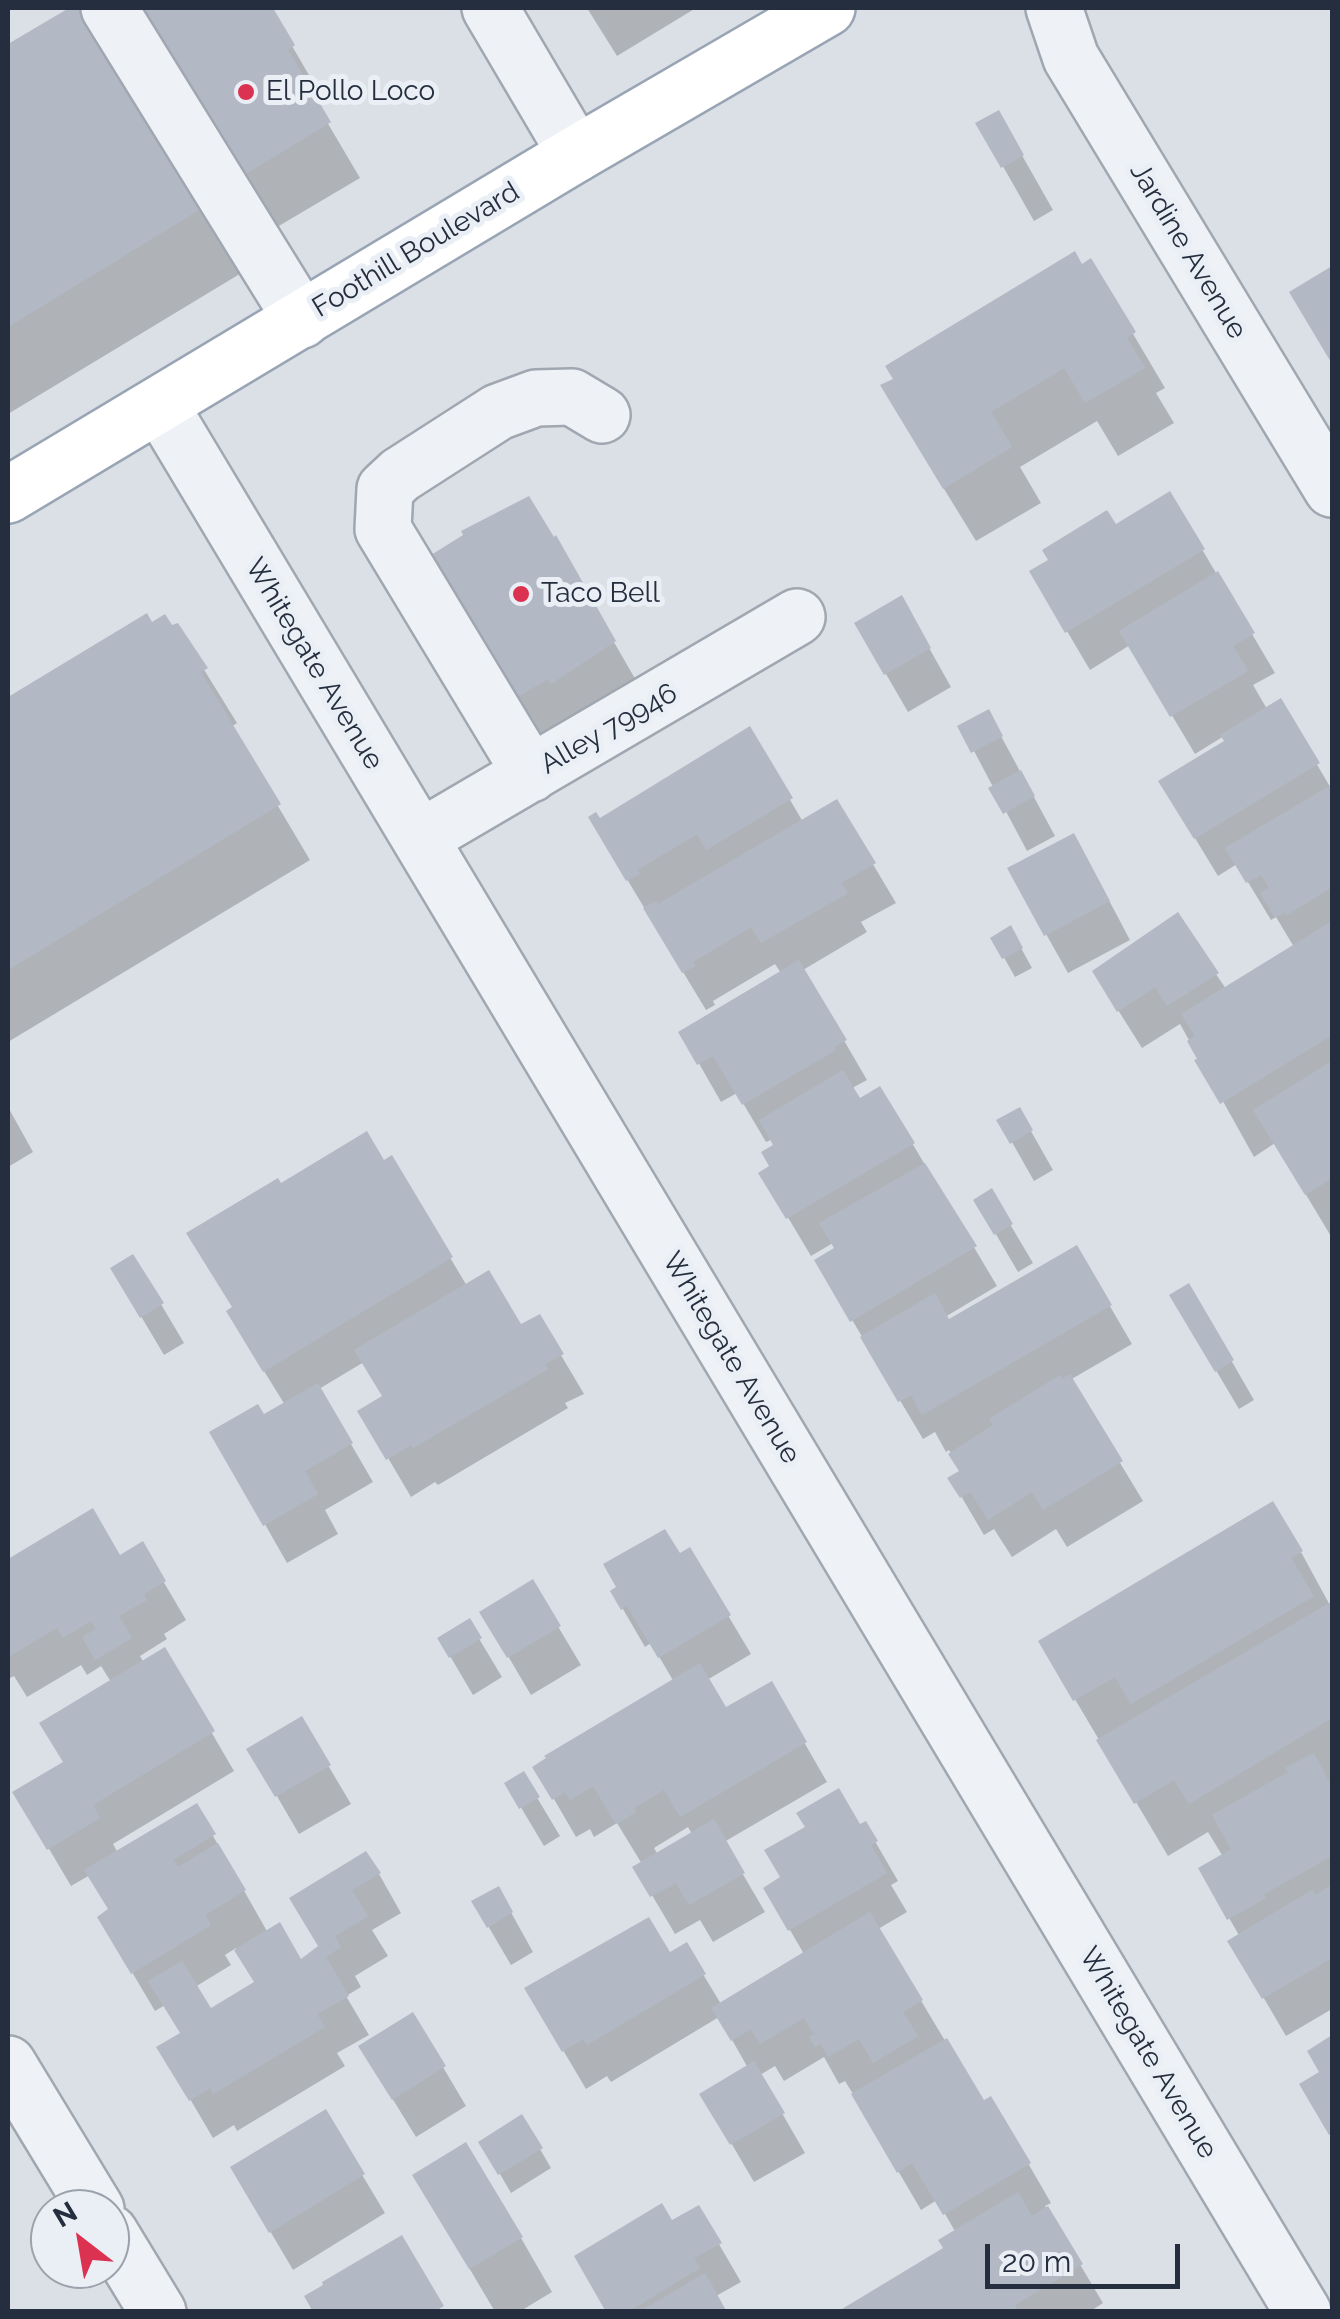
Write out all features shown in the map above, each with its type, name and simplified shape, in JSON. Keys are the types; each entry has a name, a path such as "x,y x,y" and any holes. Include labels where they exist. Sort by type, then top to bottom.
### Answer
{"main road":[{"name":"Foothill Boulevard","path":"8,495 826,8"}],"street":[{"path":"109,8 302,320"},
{"path":"490,8 576,154"},
{"name":"Jardine Avenue","path":"1054,8 1071,58 1332,489"},
{"path":"530,774 383,529 385,489 400,475 498,412 536,398 572,397 602,416"},
{"name":"Whitegate Avenue","path":"160,405 1303,2312"},
{"name":"Alley 79946","path":"420,838 797,617"},
{"path":"8,2064 84,2189"},
{"path":"130,2265 158,2312"}],"building":[{"path":"69,8 96,8 212,202 8,327 8,44"},
{"name":"El Pollo Loco","path":"138,8 273,8 295,45 288,50 331,122 239,178"},
{"path":"999,110 1024,155 1001,168 975,123"},
{"path":"1075,251 1082,264 1091,258 1136,332 1127,338 1145,368 1085,403 1064,368 991,412 1012,447 943,489 880,385 893,379 885,366"},
{"path":"1332,266 1332,364 1289,292"},
{"path":"1170,491 1205,549 1065,633 1029,571 1048,560 1042,550 1107,510 1116,524"},
{"name":"Taco Bell","path":"529,496 556,535 616,641 551,684 548,679 516,698 431,555 463,535 461,531"},
{"path":"1218,571 1255,633 1233,646 1248,671 1170,717 1119,631"},
{"path":"902,595 931,648 884,675 854,623"},
{"path":"147,613 152,622 165,614 172,625 178,623 208,668 201,672 281,804 8,970 8,697"},
{"path":"1281,698 1320,763 1194,839 1158,781 1224,741 1220,735"},
{"path":"989,709 1003,736 971,753 957,726"},
{"path":"750,726 793,798 706,850 697,834 637,870 640,874 626,881 588,817 596,812 600,818"},
{"path":"1021,770 1035,796 1003,814 988,788"},
{"path":"1331,785 1332,887 1286,916 1285,912 1275,918 1260,893 1269,888 1261,875 1246,883 1225,848"},
{"path":"837,799 876,863 841,883 848,893 761,943 751,927 693,962 695,966 682,973 643,908 656,901 658,904"},
{"path":"1074,833 1110,901 1044,936 1007,868"},
{"path":"1178,912 1219,973 1167,1006 1155,987 1117,1012 1092,971"},
{"path":"1332,921 1332,1035 1220,1104 1194,1060 1197,1059 1187,1041 1195,1036 1181,1014"},
{"path":"1011,925 1023,948 1002,959 990,938"},
{"path":"799,960 847,1040 742,1105 713,1056 697,1065 678,1032"},
{"path":"1332,1061 1332,1178 1305,1195 1253,1110"},
{"path":"843,1070 860,1098 880,1086 915,1143 786,1219 758,1173 769,1166 761,1152 773,1145 759,1120"},
{"path":"1020,1107 1033,1130 1010,1144 996,1120"},
{"path":"367,1131 384,1160 392,1155 453,1257 263,1372 226,1311 232,1307 186,1233 278,1178 281,1183"},
{"path":"925,1163 977,1246 850,1322 814,1260 834,1248 819,1223"},
{"path":"992,1188 1013,1224 994,1235 973,1200"},
{"path":"1077,1245 1112,1305 922,1415 911,1395 898,1402 860,1337 935,1293 949,1319"},
{"path":"133,1254 164,1303 140,1318 110,1268"},
{"path":"489,1270 521,1324 540,1314 564,1354 545,1364 548,1369 386,1460 357,1411 382,1396 354,1350"},
{"path":"1189,1283 1234,1360 1215,1372 1169,1295"},
{"path":"1070,1374 1123,1461 1043,1510 1032,1492 988,1520 970,1492 960,1498 947,1478 959,1471 948,1454 993,1425 989,1419 1060,1375 1062,1379"},
{"path":"318,1383 353,1443 305,1471 318,1494 263,1526 209,1432 258,1404 264,1414"},
{"path":"1273,1501 1303,1551 1291,1558 1314,1596 1131,1704 1115,1677 1073,1701 1038,1641"},
{"path":"93,1508 120,1555 143,1541 166,1581 144,1594 147,1600 119,1616 132,1638 95,1660 82,1637 96,1629 91,1621 63,1638 57,1628 8,1657 8,1559"},
{"path":"665,1529 680,1553 690,1547 731,1615 658,1658 627,1606 621,1610 610,1591 616,1587 603,1564"},
{"path":"533,1579 561,1626 507,1658 479,1612"},
{"path":"1331,1602 1332,1718 1189,1804 1174,1780 1134,1804 1096,1740"},
{"path":"470,1618 482,1638 449,1658 437,1638"},
{"path":"165,1647 215,1731 93,1805 100,1818 47,1850 12,1792 63,1762 39,1723"},
{"path":"700,1663 726,1707 772,1681 807,1742 680,1817 664,1790 616,1824 593,1786 570,1800 565,1792 552,1800 532,1767 544,1756"},
{"path":"302,1716 331,1765 275,1797 246,1749"},
{"path":"1314,1753 1332,1787 1332,1856 1227,1920 1198,1868 1231,1849 1212,1815"},
{"path":"524,1771 540,1797 519,1809 504,1783"},
{"path":"839,1788 860,1824 866,1821 878,1841 871,1845 887,1873 788,1931 763,1888 780,1877 764,1850 805,1827 796,1813"},
{"path":"197,1803 216,1834 173,1860 178,1867 218,1843 246,1890 205,1915 211,1925 131,1974 97,1917 108,1909 84,1870"},
{"path":"714,1819 745,1873 689,1905 676,1883 650,1897 632,1867"},
{"path":"366,1851 381,1873 352,1890 368,1916 335,1936 341,1947 326,1957 349,1996 317,2014 325,2027 213,2094 210,2088 189,2101 156,2047 180,2033 148,1981 182,1961 211,2008 254,1982 234,1950 280,1922 301,1959 318,1946 289,1898"},
{"path":"1332,1885 1332,1958 1262,1999 1227,1941 1312,1890 1315,1895"},
{"path":"499,1886 513,1912 487,1928 471,1901"},
{"path":"870,1912 923,2000 903,2012 918,2036 873,2063 859,2039 828,2057 821,2044 815,2047 809,2037 814,2034 804,2018 760,2044 751,2029 731,2041 711,2008"},
{"path":"649,1917 670,1952 687,1942 706,1974 587,2045 583,2039 562,2052 524,1988"},
{"path":"413,2012 446,2066 392,2100 358,2046"},
{"path":"1332,2035 1329,2135 1299,2084 1319,2072 1307,2051"},
{"path":"947,2038 984,2100 991,2096 1031,2163 943,2215 912,2163 897,2173 851,2094"},
{"path":"754,2061 785,2113 730,2145 699,2094"},
{"path":"326,2109 365,2174 269,2233 230,2167"},
{"path":"522,2114 543,2148 498,2175 478,2142"},
{"path":"466,2142 523,2237 469,2269 412,2175"},
{"path":"1018,2192 1032,2216 1048,2206 1083,2264 1015,2305 1019,2312 837,2312 943,2248 938,2240"},
{"path":"662,2203 672,2220 699,2205 722,2243 694,2258 700,2268 628,2312 606,2312 574,2256"},
{"path":"402,2235 444,2306 434,2312 313,2312 304,2296"},
{"path":"705,2273 727,2312 639,2312"}],"place":[{"name":"El Pollo Loco","path":"246,92"},
{"name":"Taco Bell","path":"521,594"}]}
